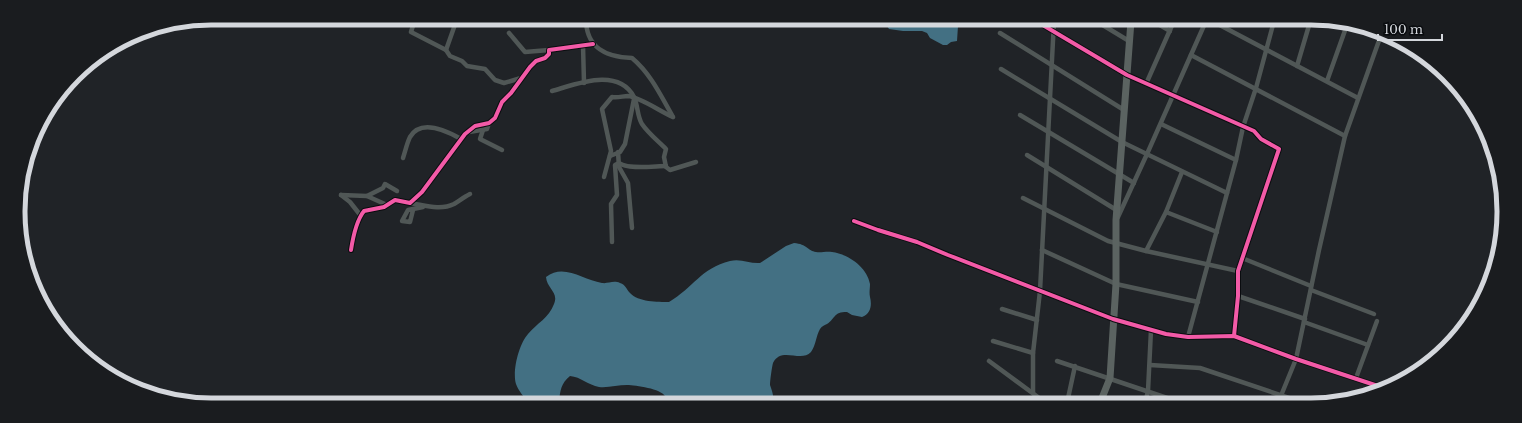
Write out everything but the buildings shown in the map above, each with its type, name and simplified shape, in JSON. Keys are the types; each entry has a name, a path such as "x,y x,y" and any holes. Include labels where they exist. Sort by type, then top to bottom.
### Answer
{"street":[{"path":"413,25 411,32 446,50 450,56 462,61 467,66 485,69 495,80 504,83 521,78"},
{"path":"446,50 455,25"},
{"path":"586,25 586,31 594,44 607,54 622,58 632,58 642,66 652,80 673,117 628,96 612,98 602,109 611,152 604,178"},
{"path":"1044,25 1127,75 1254,131 1262,139 1279,149 1238,271 1238,296 1234,336"},
{"path":"1033,393 1033,353 1040,291 1054,25"},
{"path":"1103,25 1129,41"},
{"path":"1119,211 1120,174 1131,25"},
{"path":"1160,25 1170,31"},
{"path":"1146,84 1172,25"},
{"path":"1102,398 1110,378 1116,284 1116,220 1161,124 1204,25"},
{"path":"1219,25 1358,98"},
{"path":"1188,336 1236,160 1243,127 1256,88 1273,25"},
{"path":"1297,66 1309,25"},
{"path":"1327,82 1346,29"},
{"path":"509,33 525,52 594,44"},
{"path":"1000,34 1124,110"},
{"path":"1282,396 1296,359 1345,136 1380,38"},
{"path":"583,45 584,83"},
{"path":"467,132 487,129 499,112 502,102 536,61 545,58 549,50"},
{"path":"1191,54 1345,136"},
{"path":"1001,69 1122,142 1227,193"},
{"path":"552,91 600,80 612,80 625,85 634,98 641,123 666,149 664,157 666,166 670,170 696,162"},
{"path":"610,156 618,152 625,144 634,98"},
{"path":"1020,115 1134,183"},
{"path":"410,203 422,192 467,132 475,126 490,123"},
{"path":"1161,124 1236,160"},
{"path":"403,158 410,138 417,129 426,127 447,131 461,139"},
{"path":"483,130 480,139 502,150"},
{"path":"618,152 619,167 628,183 632,228"},
{"path":"1027,155 1119,211"},
{"path":"619,163 622,166 666,166"},
{"path":"612,242 611,204 617,195 616,165 619,163"},
{"path":"1146,251 1166,212 1182,172"},
{"path":"367,196 383,188 385,184 397,191"},
{"path":"413,210 423,207 453,204 470,194"},
{"path":"361,216 350,202 341,195 367,196 387,205"},
{"path":"1023,198 1044,210 1108,241 1238,271"},
{"path":"351,250 353,237 364,211 387,205 395,200 418,204 423,207"},
{"path":"1166,212 1217,232"},
{"path":"854,221 874,229 917,242 1113,319 1166,334 1188,336 1234,336 1296,359 1377,386"},
{"path":"1042,250 1116,284 1198,302"},
{"path":"1242,258 1374,314"},
{"path":"1238,296 1368,345"},
{"path":"1002,309 1037,320"},
{"path":"1356,378 1377,320"},
{"path":"1146,398 1150,365 1151,330"},
{"path":"993,341 1033,353"},
{"path":"1057,360 1167,398"},
{"path":"989,361 1040,398"},
{"path":"1150,365 1200,368 1288,398"},
{"path":"1068,398 1075,366"}],"water":[{"path":"959,25 957,41 951,42 947,45 943,45 930,38 927,33 922,31 889,29 887,26"},
{"path":"794,243 805,246 816,252 838,253 856,262 868,278 870,284 871,306 867,314 862,317 852,315 847,312 837,314 830,322 820,329 813,349 807,355 786,355 777,358 773,363 770,383 773,398 663,398 665,396 654,389 627,385 599,387 570,376 565,381 560,398 525,398 517,386 515,372 517,358 522,344 531,330 546,317 554,304 555,296 548,285 546,277 553,273 567,272 602,283 617,282 624,285 634,296 643,300 669,302 685,291 704,273 720,264 734,260 760,263 786,246"}],"cycle path":[{"path":"1043,25 1127,75 1254,131 1261,139 1279,149 1238,271 1238,296 1234,336"},
{"path":"351,250 357,224 364,211 384,207 395,200 410,203 422,192 465,134 475,126 489,123 495,118 502,102 536,61 545,58 549,54 549,50 593,44"},
{"path":"854,221 917,242 1113,319 1166,334 1188,337 1234,336 1296,359 1377,386"}]}
